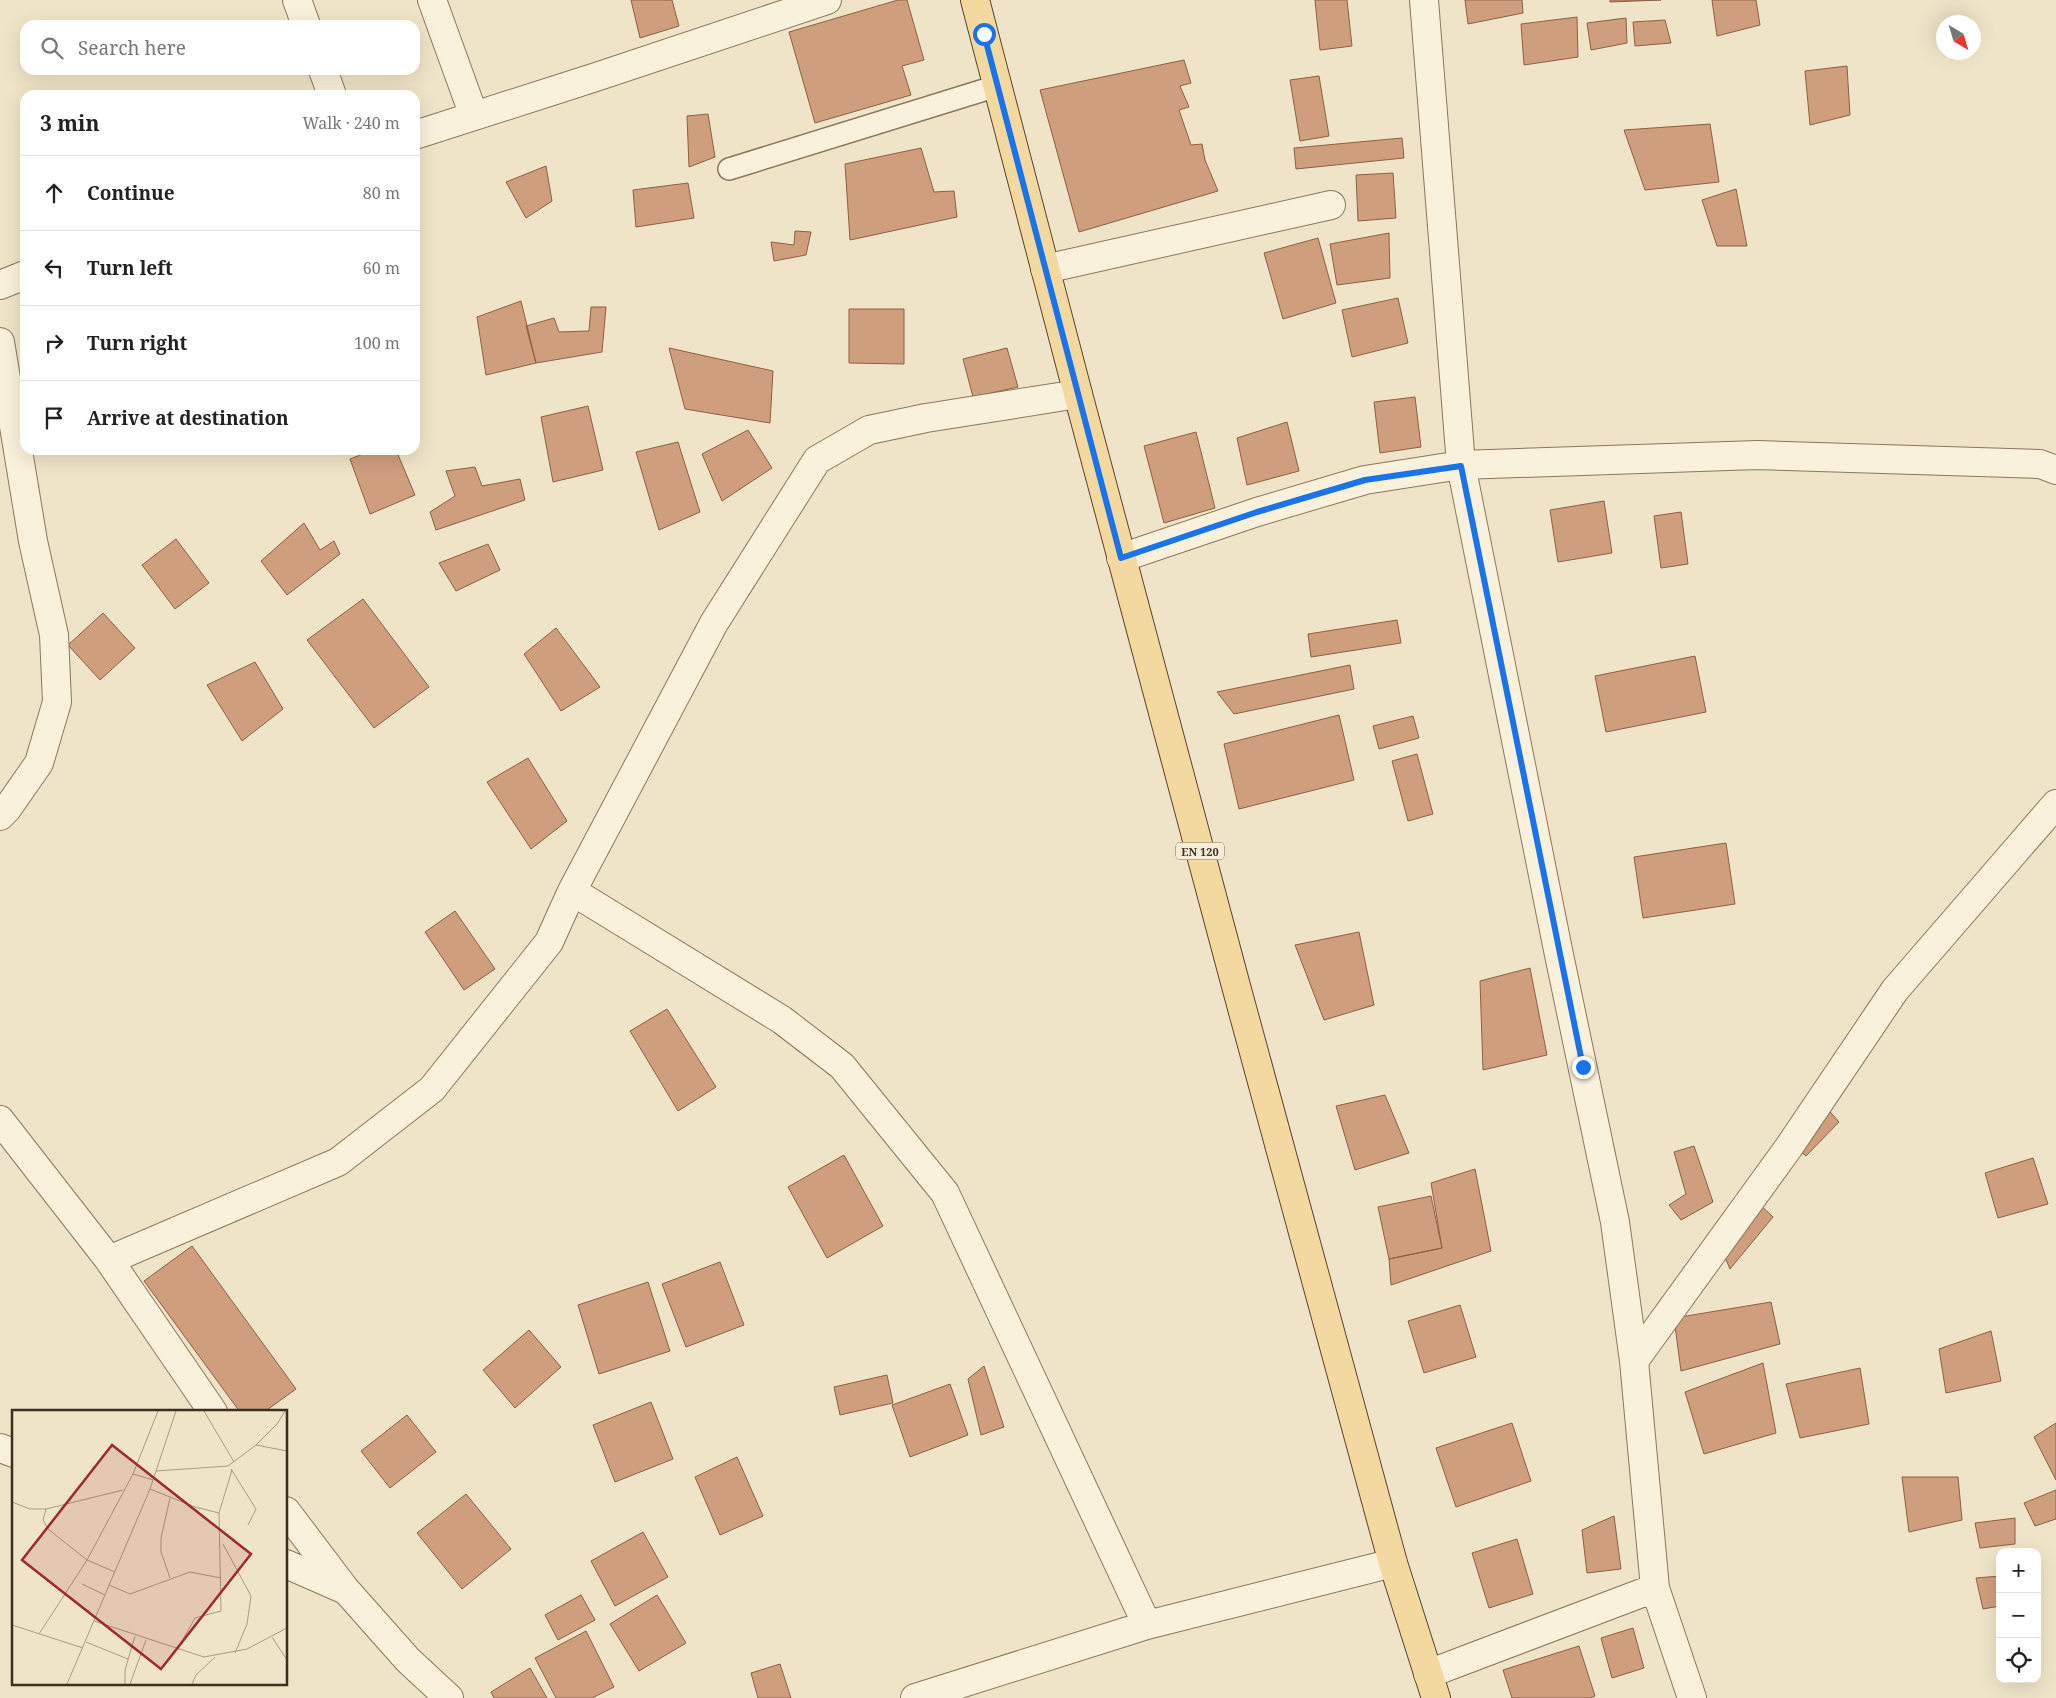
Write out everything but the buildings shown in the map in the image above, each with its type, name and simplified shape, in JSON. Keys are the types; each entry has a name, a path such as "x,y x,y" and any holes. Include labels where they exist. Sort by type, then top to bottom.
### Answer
{"main road":[{"name":"EN 120","path":"975,0 1121,558 1393,1562 1432,1686"}],"street":[{"path":"297,0 304,20"},
{"path":"432,0 474,116"},
{"path":"420,133 827,0"},
{"path":"1424,0 1461,466 1558,950 1616,1222 1634,1361 1655,1588 1692,1698"},
{"path":"325,75 330,90"},
{"path":"1046,270 1331,205"},
{"path":"0,285 20,277"},
{"path":"0,342 33,541 54,635 58,702 39,763 0,816"},
{"path":"109,1260 338,1162 432,1089 549,942 572,891 714,623 817,460 869,430 926,418 1078,394"},
{"path":"1121,558 1257,512 1365,480 1461,466 1758,455 2040,464 2056,470"},
{"path":"1634,1361 1789,1147 1895,990 2056,804"},
{"path":"572,891 782,1020 842,1066 945,1193 1147,1624"},
{"path":"0,1120 109,1260 212,1410"},
{"path":"0,1448 12,1452"},
{"path":"288,1514 344,1590 408,1660 449,1698"},
{"path":"915,1698 1147,1624 1393,1562"},
{"path":"288,1565 344,1590"},
{"path":"1432,1686 1655,1588"}],"lane":[{"path":"729,169 997,86"}],"route":[{"path":"984,34 1121,558 1257,512 1365,480 1461,466 1583,1067"}]}
